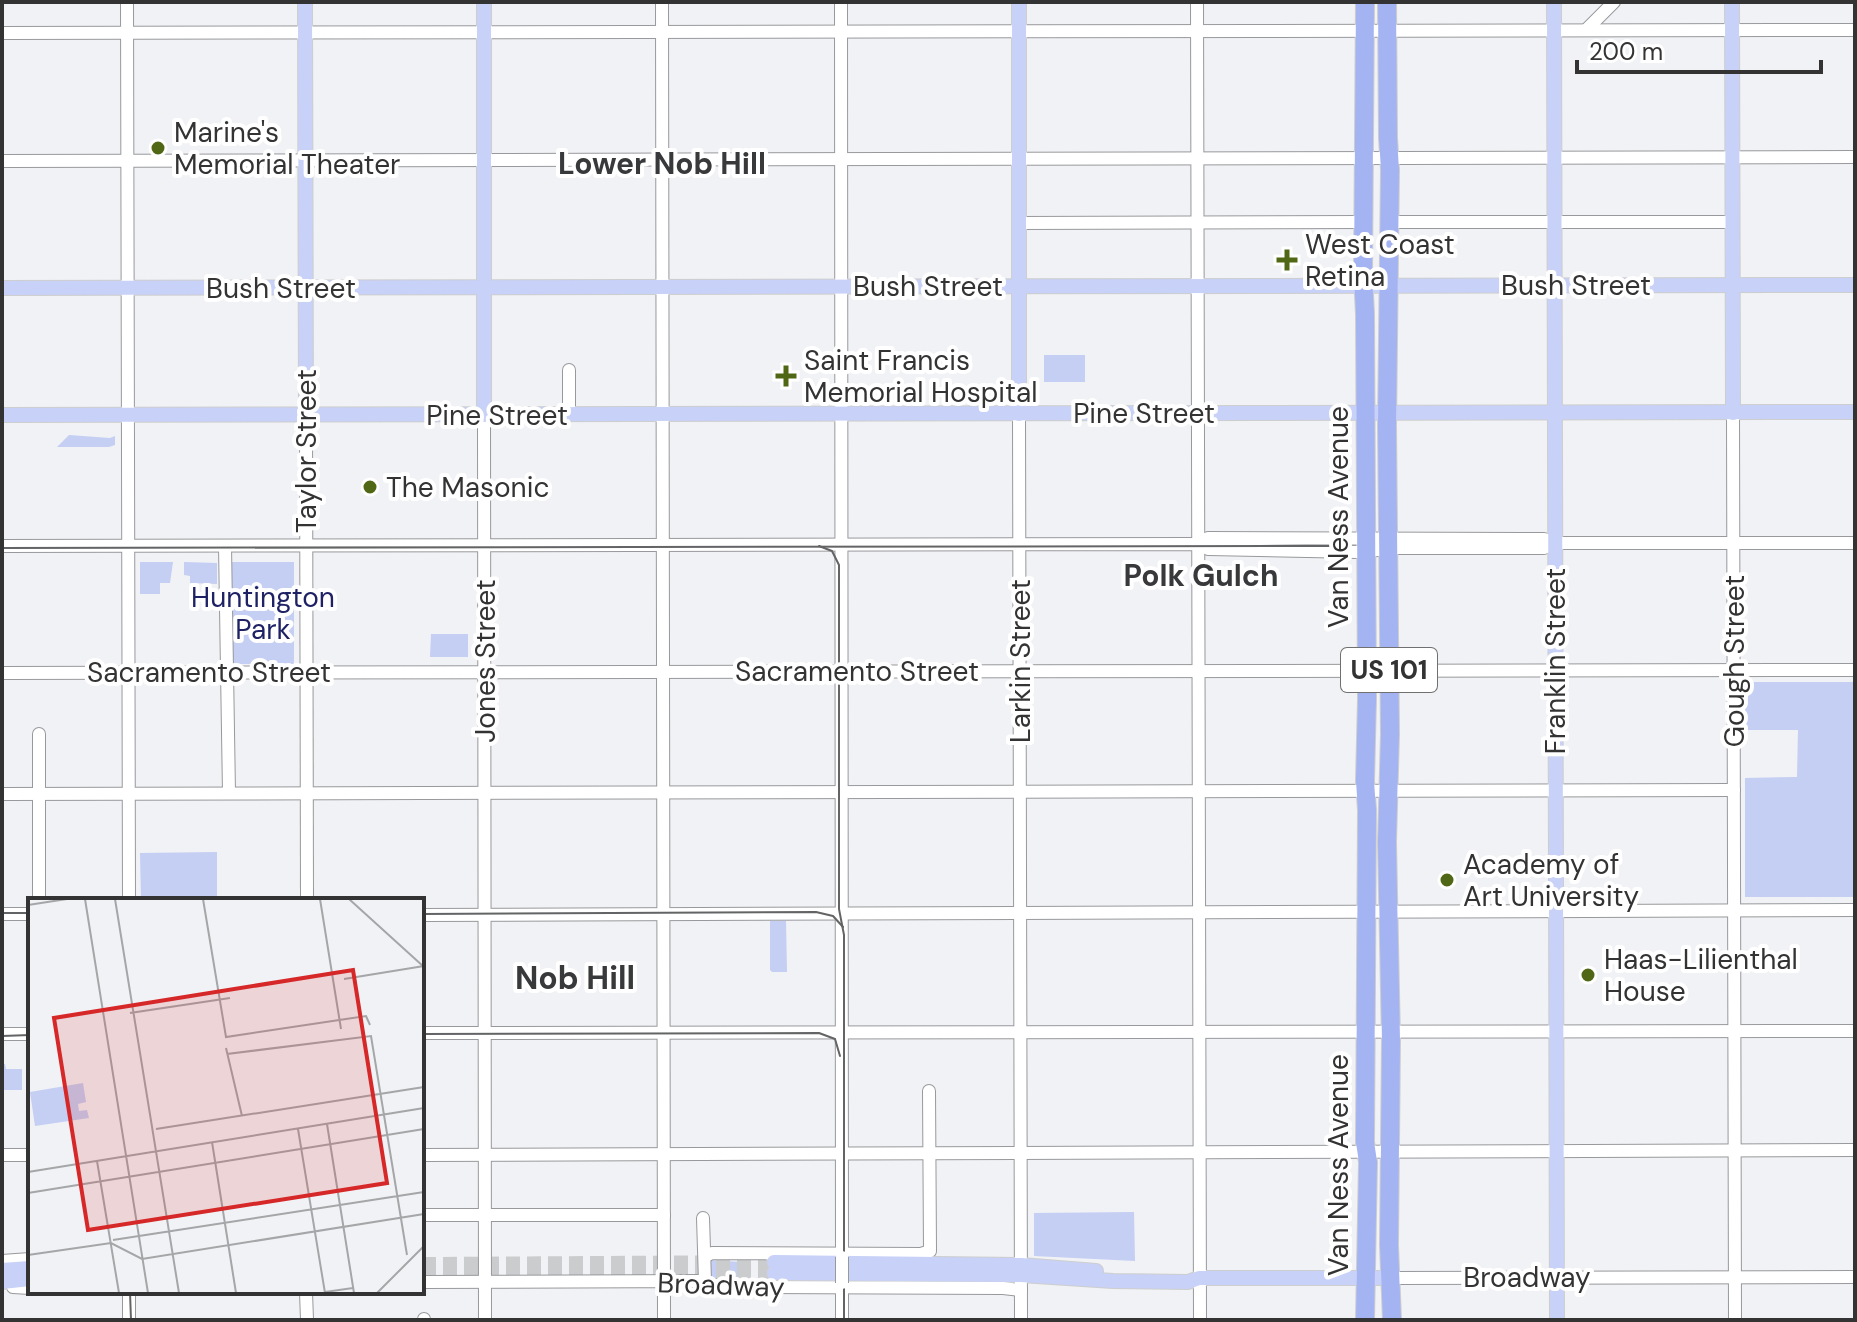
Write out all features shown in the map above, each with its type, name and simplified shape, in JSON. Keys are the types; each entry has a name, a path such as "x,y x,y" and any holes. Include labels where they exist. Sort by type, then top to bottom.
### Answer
{"highway":[{"name":"Van Ness Avenue","path":"1365,2 1365,1320"},
{"name":"Van Ness Avenue","path":"1387,2 1390,222 1388,911 1392,1320"}],"main road":[{"name":"Taylor Street","path":"305,2 306,415"},
{"name":"Jones Street","path":"484,2 484,415"},
{"name":"Larkin Street","path":"1019,2 1019,414"},
{"name":"Franklin Street","path":"1554,2 1557,1320"},
{"name":"Gough Street","path":"1732,2 1733,413"},
{"name":"Bush Street","path":"2,288 1855,285"},
{"name":"Pine Street","path":"2,415 1855,412"},
{"name":"Broadway","path":"774,1268 1113,1281 1391,1278"},
{"path":"5,1280 28,1269"},
{"path":"5,1280 28,1279"}],"street":[{"path":"127,2 129,898"},
{"path":"662,2 664,1320"},
{"path":"841,2 842,1320"},
{"path":"1197,2 1200,1320"},
{"path":"1586,30 1614,2"},
{"path":"2,33 1855,30"},
{"path":"2,161 1855,157"},
{"path":"1019,223 1363,222"},
{"path":"1390,222 1733,222"},
{"path":"569,370 569,414"},
{"name":"Gough Street","path":"1733,413 1735,1320"},
{"name":"Larkin Street","path":"1019,414 1021,1320"},
{"name":"Taylor Street","path":"306,415 307,898"},
{"name":"Jones Street","path":"484,415 485,1320"},
{"path":"2,546 1198,544 1208,549 1366,544 1544,548 1555,543 1855,543"},
{"path":"225,546 229,793"},
{"name":"Sacramento Street","path":"2,673 1855,670"},
{"path":"39,734 39,898"},
{"path":"2,794 1734,790"},
{"path":"424,915 1855,910"},
{"path":"2,914 28,914"},
{"path":"424,1033 1855,1031"},
{"path":"2,1034 28,1034"},
{"path":"929,1091 931,1155"},
{"path":"424,1155 1855,1150"},
{"path":"2,1155 28,1155"},
{"name":"Broadway","path":"706,1256 712,1253 842,1255 921,1254 930,1251 931,1155"},
{"path":"424,1215 664,1215"},
{"path":"703,1218 705,1281"},
{"path":"2,1261 28,1259"},
{"name":"Broadway","path":"424,1282 705,1281 712,1285 743,1287 1003,1288 1021,1276"},
{"name":"Broadway","path":"1391,1278 1855,1277"},
{"path":"5,1280 28,1287"},
{"path":"129,1294 129,1320"},
{"path":"306,1294 307,1320"}],"green space":[{"path":"1044,355 1085,355 1085,382 1044,382"},
{"path":"69,435 115,436 115,445 57,447"},
{"path":"140,562 173,562 170,583 160,583 160,594 140,594"},
{"path":"184,562 217,563 217,584 190,583 190,576 184,575"},
{"name":"Huntington Park","path":"232,562 294,562 294,664 232,664"},
{"path":"431,634 468,634 468,657 430,657"},
{"path":"1745,682 1855,682 1855,897 1745,897 1745,778 1797,777 1798,730 1745,730"},
{"path":"217,852 217,898 141,898 140,853"},
{"path":"770,921 786,921 787,972 770,970"},
{"path":"2,1064 6,1069 22,1069 22,1090 2,1090"},
{"path":"1134,1212 1135,1261 1034,1256 1034,1213"},
{"path":"743,1258 748,1258 749,1282 711,1282 709,1260 741,1262"}],"tunnel":[{"path":"424,1264 774,1262"},
{"path":"424,1275 774,1273"}],"tram line":[{"path":"819,546 832,551 839,565 839,909 844,935 844,1320"},
{"path":"2,548 1346,546"},
{"path":"424,914 816,912 833,916 843,927"},
{"path":"2,913 28,913"},
{"path":"424,1034 819,1033 835,1039 840,1056"},
{"path":"2,1036 28,1035"},
{"path":"130,1294 131,1320"}],"place":[{"name":"Marine's Memorial Theater","path":"158,148"},
{"name":"West Coast Retina","path":"1287,260"},
{"name":"Saint Francis Memorial Hospital","path":"786,376"},
{"name":"The Masonic","path":"370,487"},
{"name":"Academy of Art University","path":"1447,880"},
{"name":"Haas-Lilienthal House","path":"1588,975"}],"district":[{"name":"Lower Nob Hill","path":"662,163"},
{"name":"Polk Gulch","path":"1201,575"},
{"name":"Nob Hill","path":"575,978"}]}
